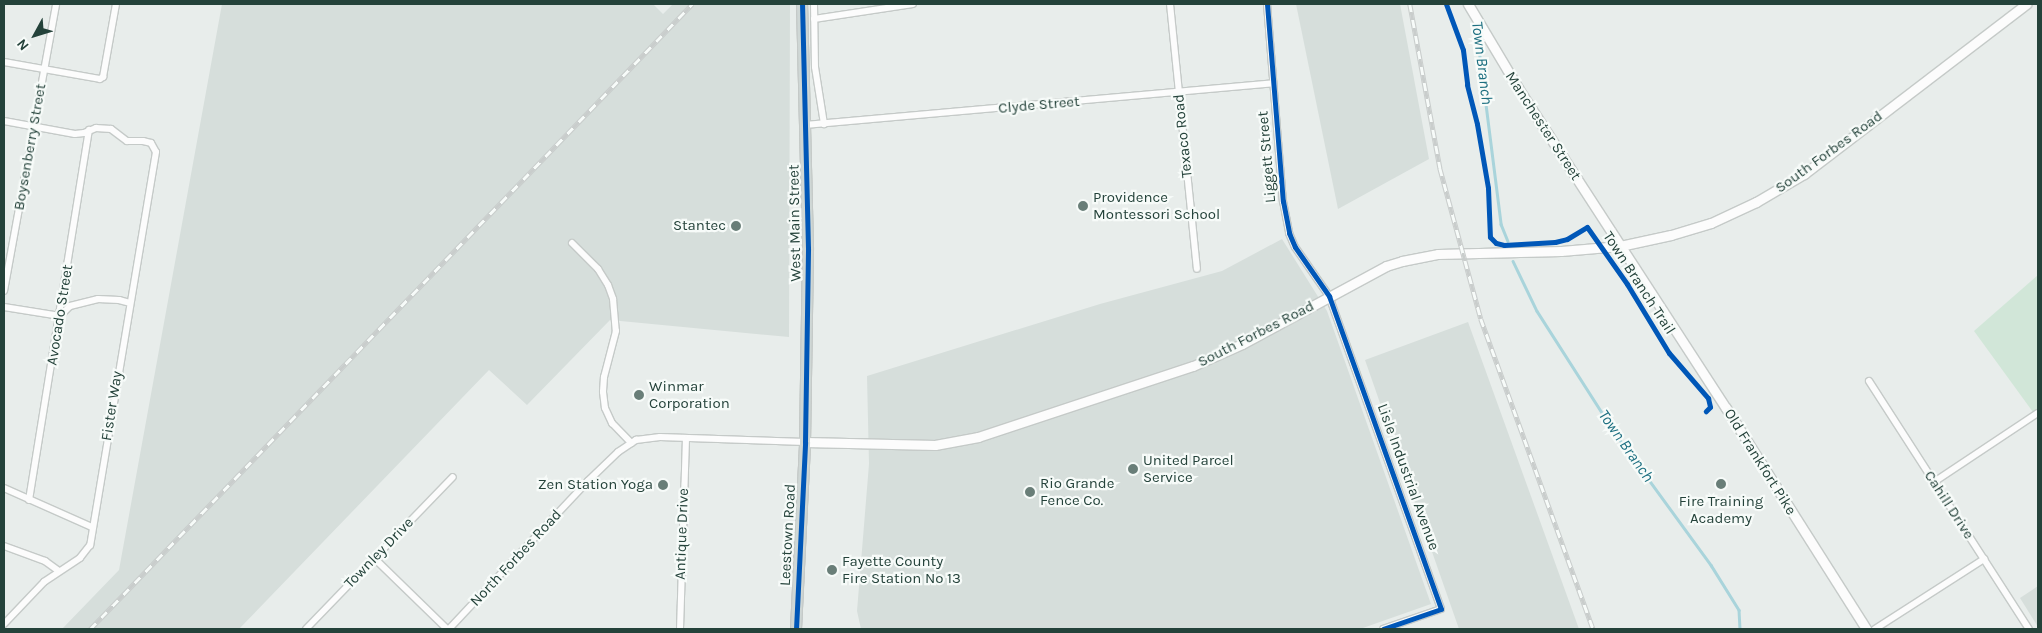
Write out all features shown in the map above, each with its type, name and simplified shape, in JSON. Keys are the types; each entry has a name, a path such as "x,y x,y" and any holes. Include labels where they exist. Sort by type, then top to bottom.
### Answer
{"main road":[{"name":"West Main Street","path":"802,4 808,248 805,442"},
{"name":"Manchester Street","path":"1468,4 1620,246"},
{"name":"South Forbes Road","path":"805,442 935,445 984,436 1193,366 1242,344 1386,266 1420,256 1462,252 1561,251 1620,246 1711,223 1756,202 1838,149 2026,4"},
{"name":"Old Frankfort Pike","path":"1620,246 1726,408 1866,629"},
{"name":"Leestown Road","path":"796,629 805,442"}],"street":[{"name":"Boysenberry Street","path":"4,291 56,4"},
{"path":"4,62 100,79 106,71 116,4"},
{"path":"814,4 815,66 824,124"},
{"path":"814,19 913,4"},
{"name":"Texaco Road","path":"1170,4 1197,269"},
{"name":"Liggett Street","path":"1267,4 1288,226 1295,247 1329,296"},
{"name":"Clyde Street","path":"805,125 1273,83"},
{"path":"4,121 75,134 89,130"},
{"name":"Fister Way","path":"4,624 44,582 86,552 90,546 156,152 151,143 127,140 111,129 96,128 89,130"},
{"name":"Avocado Street","path":"29,500 89,130"},
{"path":"572,243 598,269 608,285 613,299 616,331 604,377 603,392 605,408 612,422 631,443"},
{"name":"Lisle Industrial Avenue","path":"1329,296 1412,521 1441,609 1383,629"},
{"path":"4,307 60,316 70,306 98,299 119,300 130,303"},
{"name":"Cahill Drive","path":"1869,381 2029,629"},
{"path":"1934,482 2038,413"},
{"name":"North Forbes Road","path":"448,629 588,481 618,452 631,443 647,437 805,442"},
{"name":"Antique Drive","path":"680,629 686,439"},
{"name":"Townley Drive","path":"306,629 453,477"},
{"path":"4,488 92,527"},
{"path":"4,546 45,561 59,571"},
{"path":"374,558 448,629"},
{"path":"1875,629 1984,559"}],"shaded area":[{"path":"222,4 653,4 663,14 673,4 790,4 789,337 610,320 527,405 489,370 239,629 62,629 119,570"},
{"path":"1296,4 1400,4 1429,159 1338,209"},
{"path":"1282,239 1327,311 1431,604 1360,629 861,629 857,611 869,464 867,376 1100,304 1222,271"},
{"path":"1468,322 1579,629 1459,629 1365,360"},
{"path":"2038,586 2038,627 2020,598"}],"green space":[{"path":"2038,275 2038,419 1974,331"}],"waterway":[{"name":"Town Branch","path":"1476,25 1501,224 1508,241"},
{"name":"Town Branch","path":"1513,261 1537,311 1617,436 1711,565 1739,610 1740,629"}],"railway":[{"path":"90,629 692,4"},
{"path":"1410,4 1440,168 1481,319 1593,629"}],"cycle path":[{"path":"796,629 805,442 808,248 802,4"},
{"path":"1267,4 1283,201 1289,233 1295,247 1329,296 1441,609 1383,629"},
{"name":"Town Branch Trail","path":"1446,4 1463,50 1467,85 1477,124 1488,188 1490,237 1496,243 1504,245 1555,242 1567,239 1587,227 1627,284 1669,353 1708,398 1710,407 1706,411"}],"place":[{"name":"Providence Montessori School","path":"1083,206"},
{"name":"Stantec","path":"736,226"},
{"name":"Winmar Corporation","path":"639,395"},
{"name":"United Parcel Service","path":"1133,469"},
{"name":"Fire Training Academy","path":"1721,484"},
{"name":"Zen Station Yoga","path":"663,485"},
{"name":"Rio Grande Fence Co.","path":"1030,492"},
{"name":"Fayette County Fire Station No 13","path":"832,570"}]}
